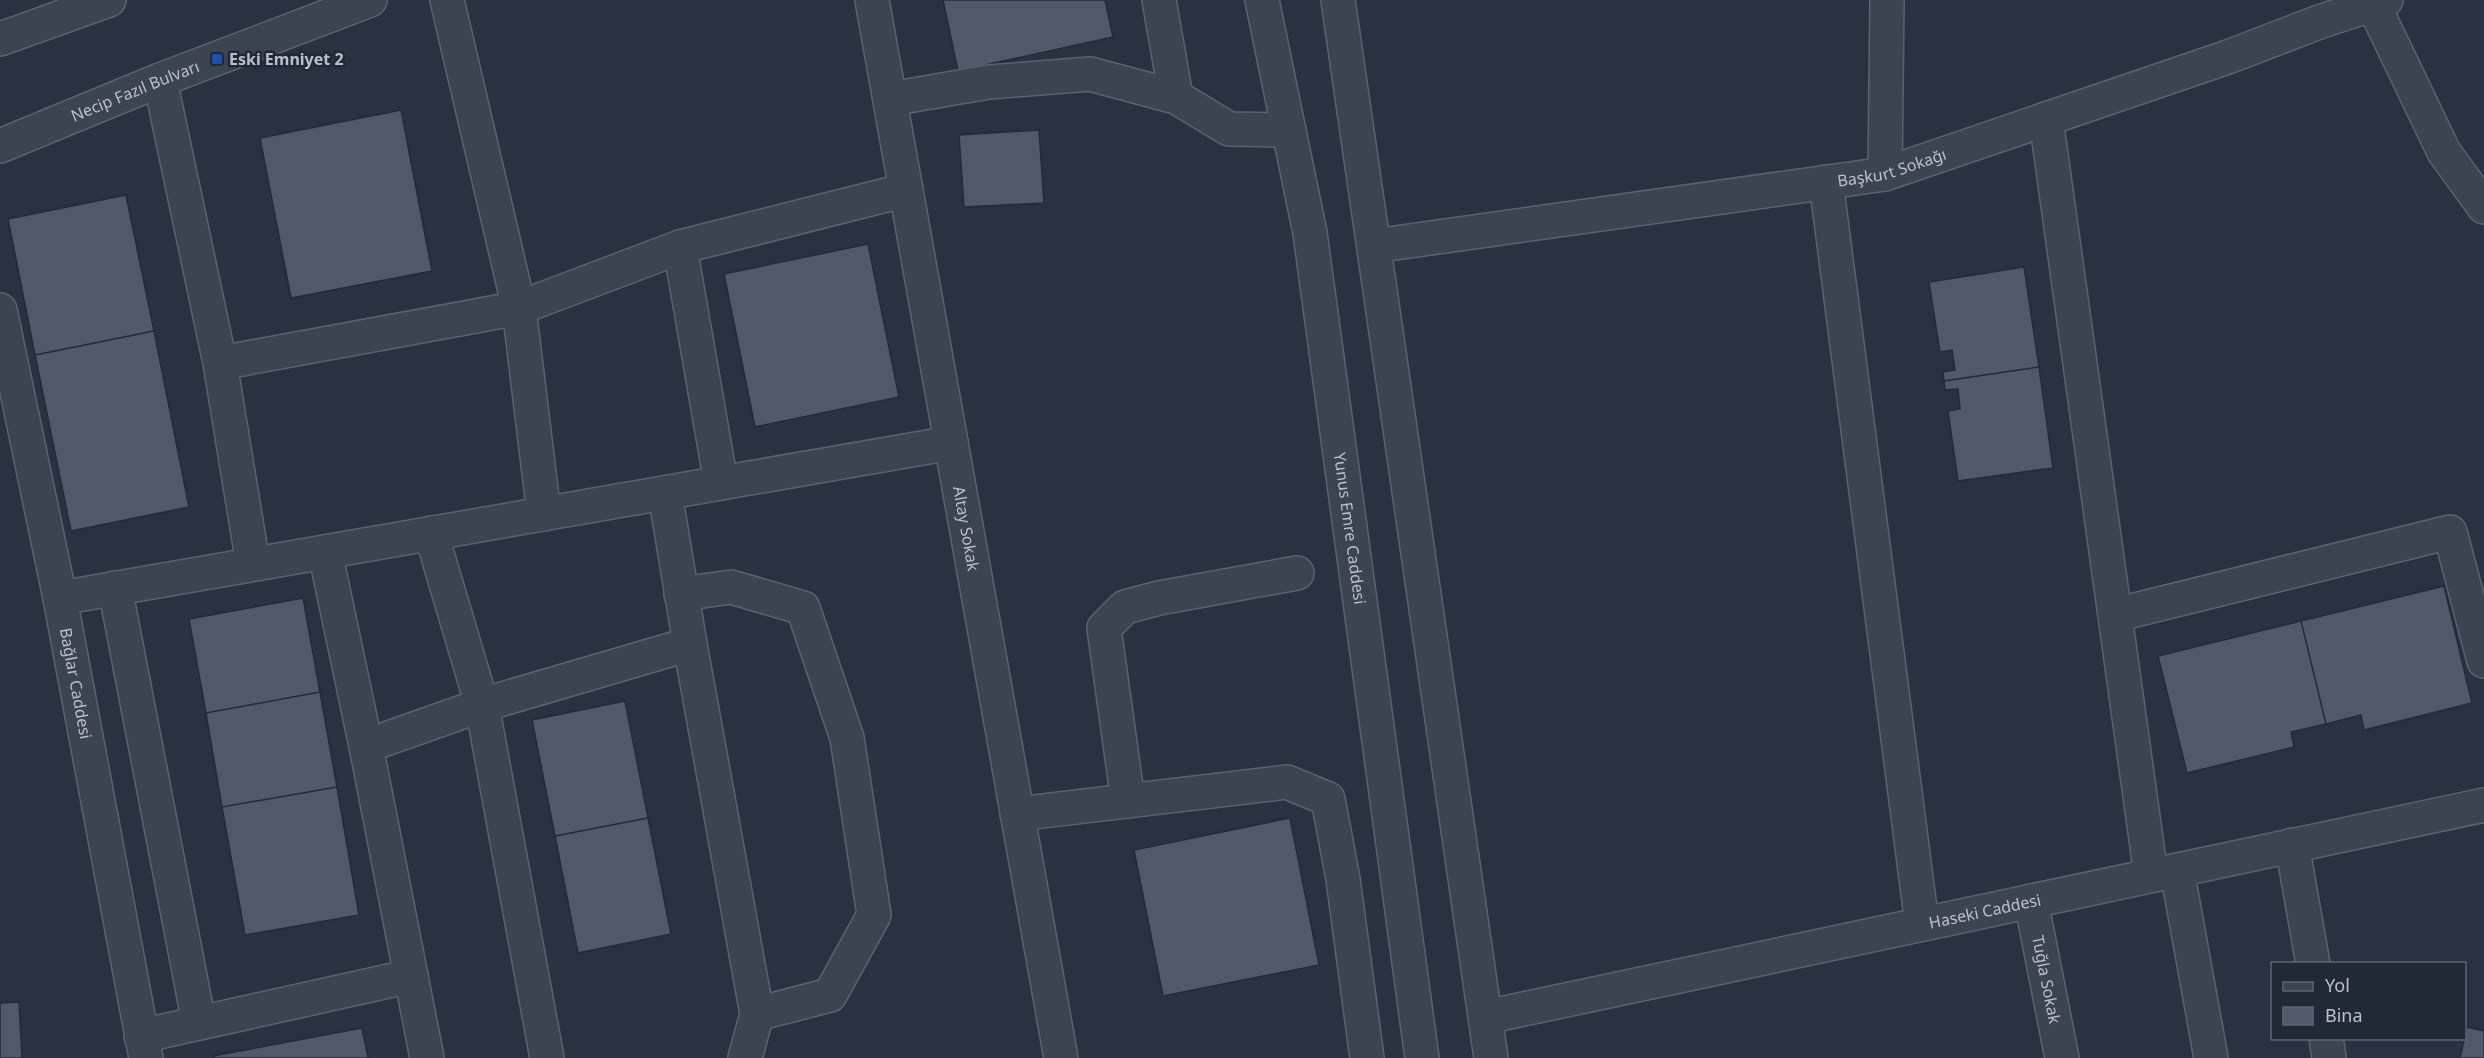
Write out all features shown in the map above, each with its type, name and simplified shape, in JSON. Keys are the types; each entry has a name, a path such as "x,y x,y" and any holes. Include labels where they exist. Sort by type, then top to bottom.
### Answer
{"street":[{"path":"0,39 110,0"},
{"name":"Necip Fazıl Bulvarı","path":"0,146 160,80 370,0"},
{"path":"447,0 519,308 544,514"},
{"name":"Altay Sokak","path":"872,0 1061,1058"},
{"path":"1159,0 1176,97"},
{"name":"Yunus Emre Caddesi","path":"1262,0 1310,233 1414,1056"},
{"path":"1338,0 1491,1058"},
{"path":"1885,174 1887,0"},
{"path":"2379,2 2444,152 2484,207"},
{"name":"Başkurt Sokağı","path":"1374,246 1885,174 2379,2"},
{"path":"890,99 989,82 1090,74 1176,97 1229,129 1289,130"},
{"path":"160,80 220,363 253,564"},
{"path":"2046,119 2115,615 2164,873 2211,1058"},
{"path":"1826,182 1922,924"},
{"path":"220,363 519,308 680,248 906,190"},
{"path":"680,248 721,483"},
{"name":"Bağlar Caddesi","path":"0,310 60,598 143,1047"},
{"path":"60,598 951,443"},
{"path":"665,493 681,594 757,1014 745,1058"},
{"path":"2115,615 2450,532 2484,661"},
{"path":"431,533 482,705 547,1058"},
{"path":"325,552 366,746 427,1058"},
{"path":"1128,801 1104,628 1125,607 1159,598 1297,573"},
{"path":"681,594 731,587 803,608 847,738 874,915 830,995 757,1014"},
{"path":"115,588 199,1023"},
{"path":"366,746 482,705 690,644"},
{"path":"1017,814 1287,782 1328,799 1343,879 1367,1058"},
{"name":"Haseki Caddesi","path":"1486,1017 2484,805"},
{"path":"2292,845 2313,962"},
{"name":"Tuğla Sokak","path":"2031,901 2062,1058"},
{"path":"143,1047 199,1023 411,976"},
{"path":"2326,1040 2329,1058"}],"building":[{"path":"943,0 1105,0 1113,37 958,71"},
{"path":"401,110 432,271 291,298 260,138"},
{"path":"1039,130 1044,203 964,207 959,135"},
{"path":"126,195 154,331 35,355 8,219"},
{"path":"868,244 899,397 755,427 724,274"},
{"path":"2024,267 2039,367 1944,381 1943,372 1955,370 1952,350 1940,352 1929,282"},
{"path":"154,331 189,507 71,531 35,355"},
{"path":"2039,367 2053,468 1958,481 1948,411 1960,409 1958,389 1945,390 1944,381"},
{"path":"2444,586 2472,703 2364,730 2361,715 2326,724 2301,621"},
{"path":"303,598 320,692 206,713 189,619"},
{"path":"2301,621 2326,724 2291,732 2294,747 2187,773 2158,656"},
{"path":"320,692 337,787 222,807 206,713"},
{"path":"625,701 648,818 555,836 532,720"},
{"path":"337,787 359,915 245,935 222,807"},
{"path":"648,818 671,934 578,953 555,836"},
{"path":"1290,818 1319,965 1163,996 1134,850"},
{"path":"19,1002 22,1058 0,1058 0,1003"},
{"path":"2467,1027 2484,1031 2484,1058 2460,1058 2464,1040 2466,1040"},
{"path":"362,1028 368,1058 214,1058 213,1056"}],"place":[{"name":"Eski Emniyet 2","path":"217,59"}]}
